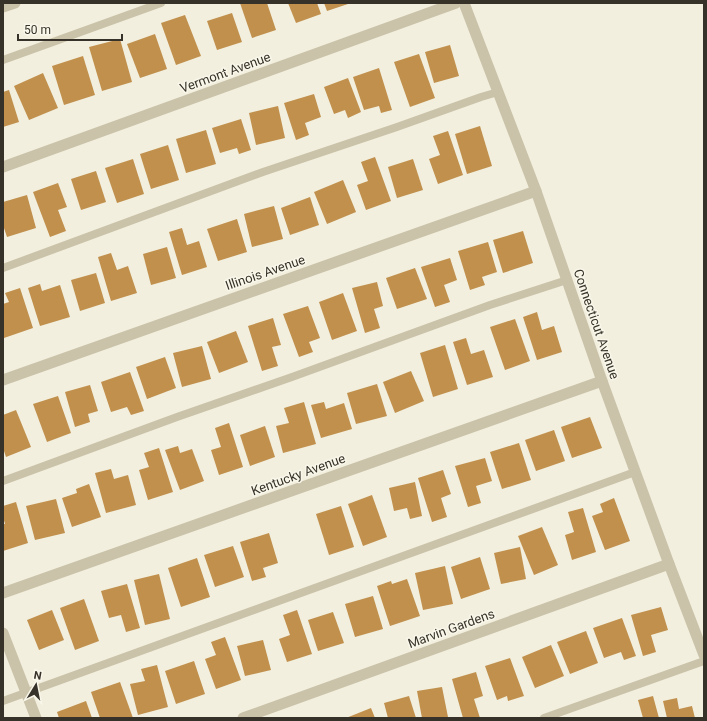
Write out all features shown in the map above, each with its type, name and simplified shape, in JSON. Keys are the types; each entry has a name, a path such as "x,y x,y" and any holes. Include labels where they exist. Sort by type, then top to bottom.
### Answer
{"street":[{"path":"3,7 15,3"},
{"name":"Vermont Avenue","path":"3,167 456,3"},
{"name":"Connecticut Avenue","path":"464,3 536,191 602,381 704,655"},
{"name":"Illinois Avenue","path":"3,380 536,191"},
{"name":"Kentucky Avenue","path":"3,593 602,381"},
{"name":"Marvin Gardens","path":"243,718 669,564"},
{"path":"3,633 36,718"}],"lane":[{"path":"3,60 161,3"},
{"path":"3,268 263,172 498,92"},
{"path":"3,481 490,305 567,280"},
{"path":"3,701 635,472"},
{"path":"544,718 704,661"}],"building":[{"path":"240,3 267,3 276,30 252,38"},
{"path":"288,3 317,3 321,14 296,23"},
{"path":"324,3 351,3 327,11"},
{"path":"232,13 242,42 217,50 207,21"},
{"path":"185,15 201,56 176,65 161,23"},
{"path":"155,34 167,69 140,78 127,44"},
{"path":"120,39 132,82 102,91 89,47"},
{"path":"450,45 459,76 434,83 425,52"},
{"path":"419,54 435,98 410,107 394,62"},
{"path":"83,56 95,95 64,105 52,66"},
{"path":"379,68 392,110 381,113 379,106 364,110 353,77"},
{"path":"43,73 58,108 29,120 14,86"},
{"path":"348,78 361,112 348,118 345,110 334,114 324,87"},
{"path":"9,90 19,122 3,127 3,92"},
{"path":"314,94 321,117 305,123 309,135 296,140 284,103"},
{"path":"278,106 285,138 256,145 249,113"},
{"path":"241,119 251,150 239,154 237,148 220,153 212,128"},
{"path":"480,126 492,166 467,174 455,134"},
{"path":"206,130 216,164 186,173 176,139"},
{"path":"448,131 463,175 438,184 429,159 440,155 433,136"},
{"path":"168,145 179,180 151,189 140,154"},
{"path":"375,157 391,201 366,210 357,185 368,181 361,162"},
{"path":"133,159 144,194 117,203 105,168"},
{"path":"413,159 423,190 397,198 388,167"},
{"path":"96,171 106,202 81,210 71,179"},
{"path":"343,180 356,212 327,224 314,192"},
{"path":"58,183 67,207 58,210 66,231 50,237 33,192"},
{"path":"27,195 36,228 7,237 3,225 3,202"},
{"path":"310,197 319,225 290,235 281,208"},
{"path":"274,206 283,239 252,247 244,214"},
{"path":"237,219 247,252 218,261 207,229"},
{"path":"182,228 187,245 199,241 207,267 182,275 169,232"},
{"path":"523,231 533,263 503,273 493,240"},
{"path":"488,242 497,272 482,277 485,285 470,290 458,251"},
{"path":"167,247 176,278 151,285 143,254"},
{"path":"111,253 117,270 128,266 137,293 111,301 98,257"},
{"path":"450,258 457,280 444,285 450,302 435,307 421,267"},
{"path":"415,268 427,299 397,309 386,278"},
{"path":"96,273 105,303 80,311 71,280"},
{"path":"377,282 383,306 374,309 380,328 365,333 352,288"},
{"path":"40,284 42,291 60,285 70,317 40,326 28,288"},
{"path":"20,288 33,328 4,338 3,304 9,302 5,293"},
{"path":"343,293 357,331 332,340 319,302"},
{"path":"308,306 320,338 309,342 313,352 299,357 283,314"},
{"path":"537,312 542,330 554,326 562,352 537,360 523,317"},
{"path":"273,318 281,345 272,347 278,366 262,371 248,326"},
{"path":"515,319 530,361 505,370 490,327"},
{"path":"236,331 248,362 219,373 207,342"},
{"path":"466,338 471,354 484,350 493,377 467,385 453,342"},
{"path":"445,345 458,389 433,397 420,353"},
{"path":"202,346 211,379 182,387 173,353"},
{"path":"165,357 176,388 147,399 136,367"},
{"path":"411,371 424,401 395,413 383,382"},
{"path":"130,372 144,411 131,415 127,407 111,412 101,382"},
{"path":"377,384 387,416 356,424 347,393"},
{"path":"90,385 98,411 88,414 90,422 75,427 65,392"},
{"path":"58,396 71,433 47,442 33,404"},
{"path":"304,402 316,444 283,453 276,426 289,423 284,408"},
{"path":"324,402 326,409 344,403 352,429 321,438 311,405"},
{"path":"16,410 31,447 6,457 3,448 3,415"},
{"path":"590,417 602,448 572,458 561,427"},
{"path":"229,423 243,467 219,475 211,450 221,447 215,428"},
{"path":"265,426 275,457 250,466 240,435"},
{"path":"554,430 565,461 536,471 525,440"},
{"path":"519,443 531,480 502,489 490,452"},
{"path":"178,446 180,453 192,449 204,481 180,490 165,450"},
{"path":"159,448 173,492 148,500 139,470 149,467 144,453"},
{"path":"485,458 492,481 476,486 481,503 468,507 455,466"},
{"path":"111,469 114,479 128,475 136,505 106,513 95,473"},
{"path":"443,470 451,494 441,498 447,517 432,522 418,478"},
{"path":"415,482 422,516 410,519 407,508 394,511 389,488"},
{"path":"89,484 101,517 72,527 62,498 77,493 76,489"},
{"path":"372,495 387,537 363,546 348,504"},
{"path":"614,498 630,541 605,550 592,516 603,512 600,504"},
{"path":"56,499 65,533 35,540 26,506"},
{"path":"16,502 28,543 3,551 3,524 5,524 3,517 3,506"},
{"path":"341,506 354,547 329,555 316,514"},
{"path":"583,508 596,552 572,560 565,535 574,532 568,512"},
{"path":"542,527 558,565 534,575 518,536"},
{"path":"269,533 278,563 263,568 266,577 252,581 240,542"},
{"path":"233,546 244,577 215,587 204,555"},
{"path":"520,547 526,579 501,584 494,553"},
{"path":"480,557 490,589 461,599 451,567"},
{"path":"197,558 210,597 181,607 168,568"},
{"path":"445,566 453,604 423,610 415,573"},
{"path":"159,574 170,619 145,625 134,580"},
{"path":"407,579 420,616 390,626 377,586 391,581 392,584"},
{"path":"127,584 140,628 126,632 121,615 109,618 101,591"},
{"path":"373,596 383,629 355,637 345,604"},
{"path":"84,599 99,641 75,650 60,608"},
{"path":"661,607 668,630 651,635 656,652 643,656 631,615"},
{"path":"52,610 64,640 39,650 27,620"},
{"path":"297,610 312,654 287,662 279,639 290,635 283,615"},
{"path":"333,612 344,643 318,651 308,620"},
{"path":"622,618 636,656 624,660 621,652 604,658 593,628"},
{"path":"586,631 598,663 570,674 557,642"},
{"path":"225,637 241,680 216,689 205,659 216,655 211,642"},
{"path":"263,640 271,670 245,676 237,646"},
{"path":"551,645 564,676 535,688 522,657"},
{"path":"510,658 524,696 508,701 507,696 497,700 485,666"},
{"path":"194,661 205,694 176,704 165,671"},
{"path":"157,665 168,707 138,715 130,684 145,681 141,669"},
{"path":"476,672 483,696 474,699 480,718 463,718 452,679"},
{"path":"120,682 133,718 100,718 91,692"},
{"path":"442,687 448,717 422,718 417,691"},
{"path":"409,696 416,718 388,718 384,703"},
{"path":"653,696 659,718 643,718 638,700"},
{"path":"677,698 679,709 692,706 695,718 667,718 663,701"},
{"path":"86,701 92,718 59,718 57,712"},
{"path":"371,708 375,718 346,718"}]}
